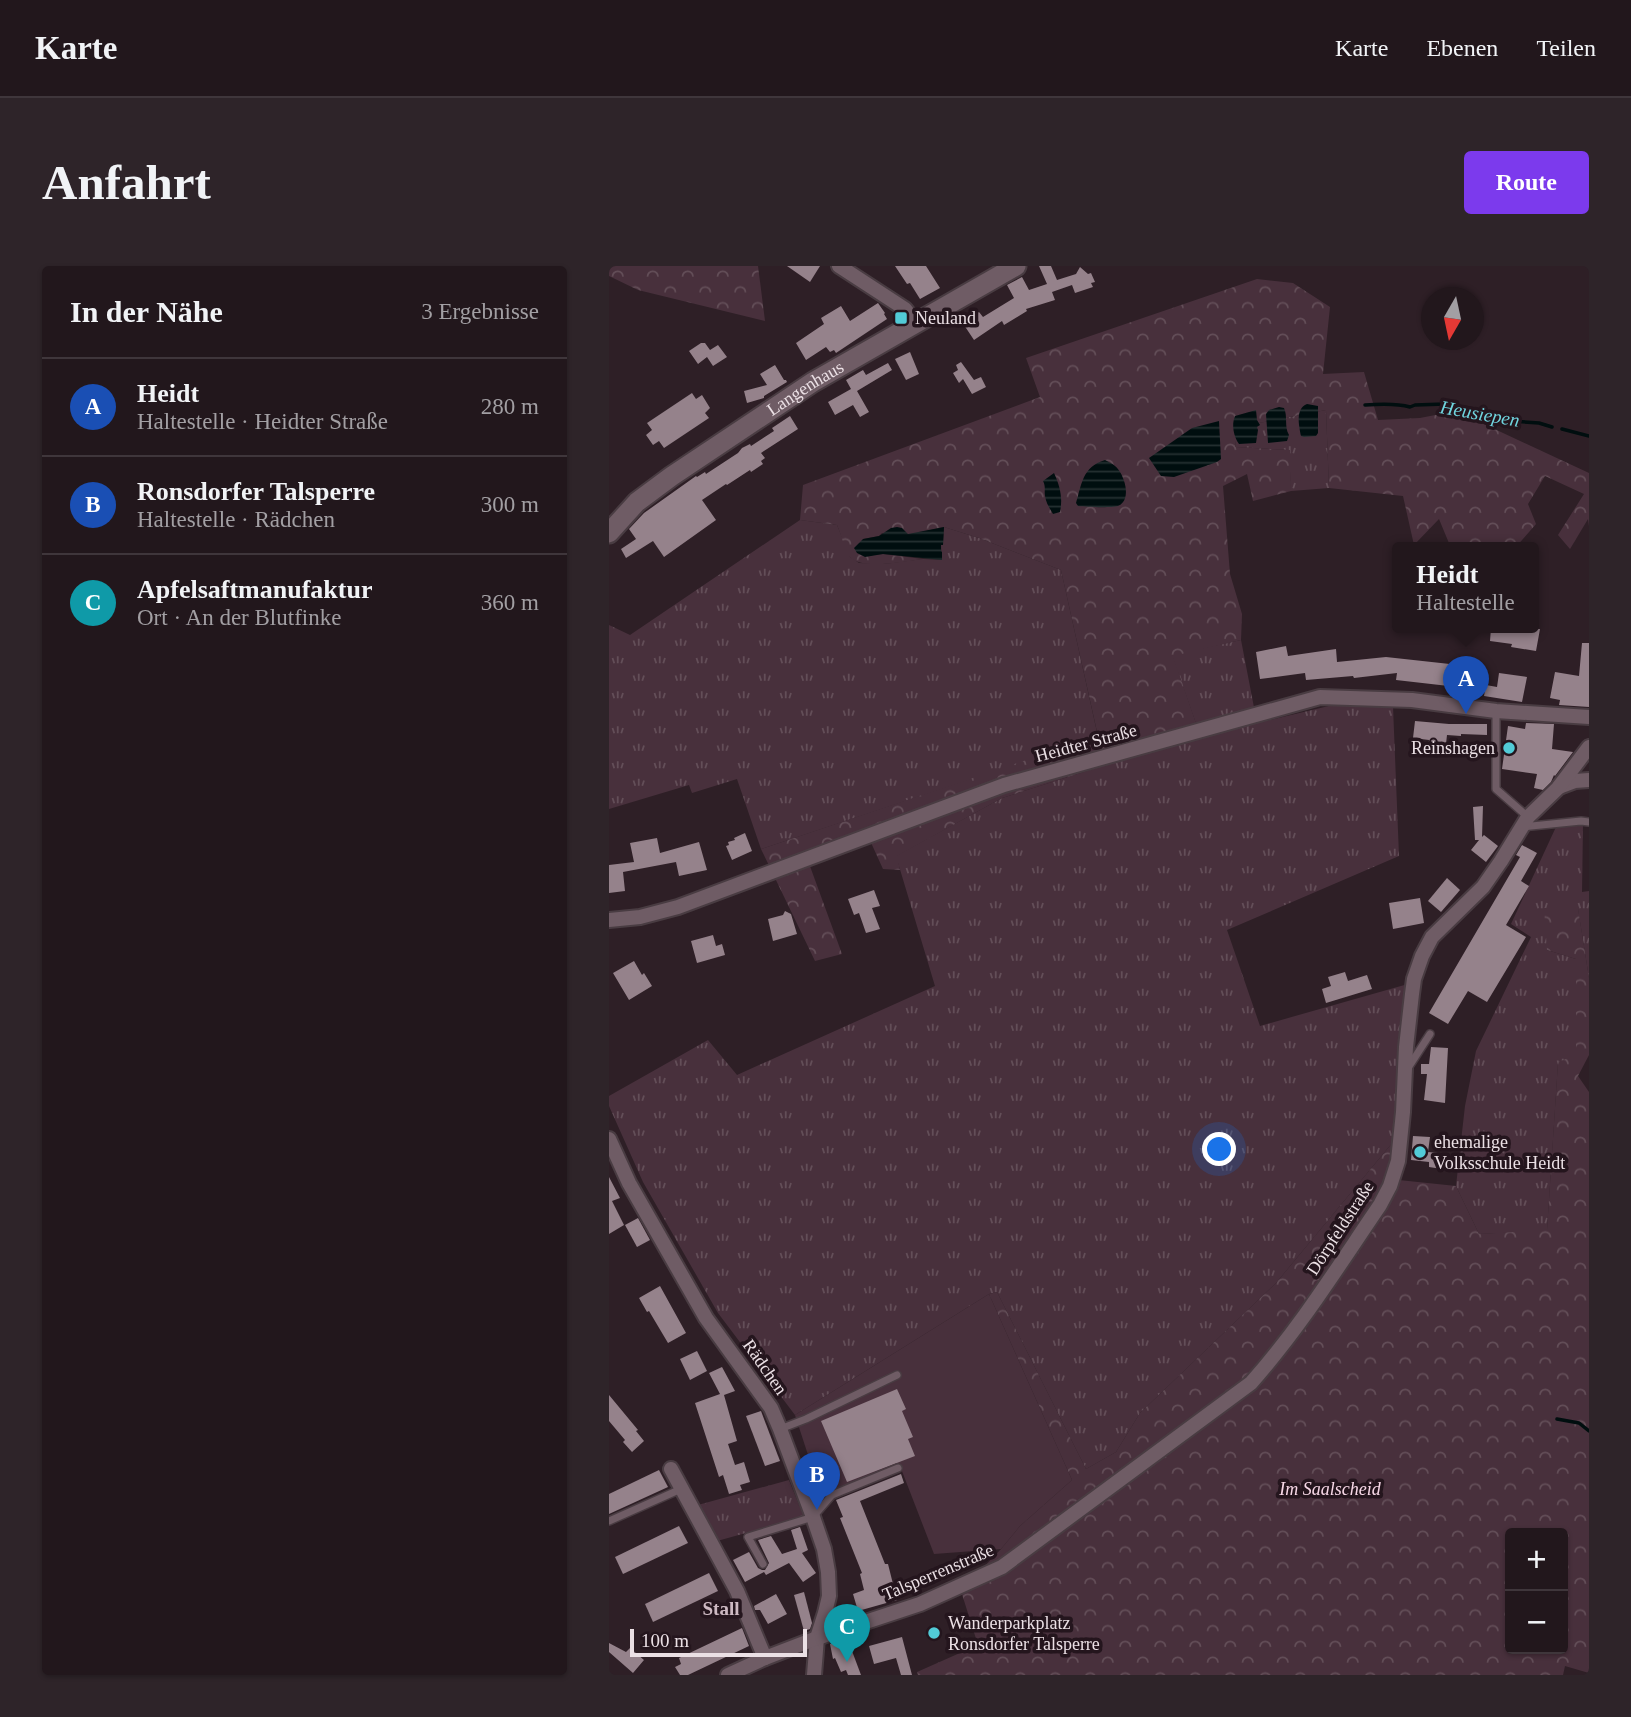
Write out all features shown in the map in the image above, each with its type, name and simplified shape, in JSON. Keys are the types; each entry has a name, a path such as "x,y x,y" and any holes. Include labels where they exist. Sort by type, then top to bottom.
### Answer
{"street":[{"path":"839,266 905,309 916,323"},
{"name":"Langenhaus","path":"609,533 637,502 672,476 813,382 1016,266"},
{"name":"Heidter Straße","path":"609,920 640,917 678,907 1004,785 1320,697 1412,700 1496,711 1589,717"},
{"name":"Dörpfeldstraße","path":"1042,1538 1251,1383 1276,1354 1380,1205 1398,1161 1414,979 1431,937 1483,887 1524,822 1558,788 1589,747"},
{"path":"1558,788 1575,781 1589,780"},
{"name":"Rädchen","path":"609,1139 629,1183 706,1318 771,1408 780,1429 824,1549 828,1572 829,1596 817,1637 814,1675"},
{"path":"671,1469 737,1591 765,1658"},
{"name":"Talsperrenstraße","path":"728,1675 817,1637 920,1604 951,1591 1002,1567 1042,1538"}],"lane":[{"path":"1496,711 1496,789 1524,822 1589,822"},
{"path":"1404,1071 1411,1066 1430,1034"},
{"path":"780,1429 897,1375"},
{"path":"763,1564 748,1537 813,1517 832,1495 898,1468"},
{"path":"609,1521 681,1489"}],"green space":[{"path":"609,266 758,266 765,321 638,290 609,276"},
{"path":"1257,279 1293,283 1330,307 1323,374 1364,372 1378,420 1420,418 1456,411 1589,473 1589,526 1588,519 1570,549 1558,535 1584,494 1545,476 1528,504 1536,524 1520,542 1449,542 1439,519 1417,542 1413,542 1403,496 1329,488 1326,410 1238,427 1235,447 1290,450 1291,491 1253,501 1247,474 1223,486 1230,574 1242,614 1241,640 1173,656 1200,735 1002,798 897,856 900,870 883,869 868,836 807,858 842,954 815,961 761,849 1098,736 1061,570 944,527 908,535 882,533 863,539 865,556 883,554 923,559 884,564 863,563 854,561 849,556 837,525 800,520 803,485 1040,397 1026,358"},
{"path":"1326,410 1329,488 1291,491 1289,450 1235,447 1238,427"},
{"path":"800,520 837,525 850,557 859,563 942,560 944,527 1061,570 1098,737 761,849 737,779 692,793 689,785 609,809 609,625 630,635"},
{"path":"1241,640 1257,723 1333,705 1393,707 1399,856 1227,930 1260,1026 1408,984 1393,1142 1276,1283 1140,1413 1116,1452 1086,1469 997,1292 989,1294 795,1415 718,1313 643,1182 609,1106 609,1096 708,1040 737,1075 935,986 896,856 1002,798 1200,735 1172,655"},
{"path":"1583,824 1582,892 1589,891 1589,978 1578,909 1547,950 1576,959 1576,1056 1558,1063 1547,1231 1479,1234 1456,1186 1465,1106 1476,1051 1531,937 1511,924 1556,827"},
{"name":"Im Saalscheid","path":"1544,908 1578,908 1589,978 1589,1055 1578,1076 1589,1092 1589,1673 1565,1666 1563,1675 918,1675 917,1672 978,1645 961,1591 1020,1526 1072,1480 989,1294 997,1292 1086,1469 1116,1452 1140,1413 1276,1283 1393,1142 1389,1179 1456,1186 1479,1234 1547,1230 1558,1062 1576,1055 1576,959 1547,950"},
{"path":"989,1294 1072,1480 1020,1526 1001,1549 934,1554 900,1466 822,1498 795,1415"},
{"path":"789,1480 804,1517 717,1541 698,1505"}],"shaded area":[{"path":"1307,404 1318,406 1316,436 1301,436 1299,413"},
{"path":"1279,407 1284,408 1289,435 1287,441 1268,443 1266,414"},
{"path":"1256,410 1260,425 1257,427 1256,443 1239,444 1234,431 1235,416"},
{"path":"1219,421 1221,459 1174,477 1161,476 1149,458 1192,428"},
{"path":"1105,460 1118,469 1124,480 1126,493 1123,503 1110,507 1078,506 1076,503 1084,477 1092,467"},
{"path":"1054,473 1061,502 1060,512 1053,514 1046,501 1043,481"},
{"path":"897,527 908,534 944,527 942,560 883,554 865,557 854,548 863,539 879,536"}],"building":[{"path":"787,266 820,266 810,282"},
{"path":"895,266 926,266 940,288 920,299"},
{"path":"1039,266 1051,266 1057,280 1076,274 1080,267 1088,274 1091,273 1095,282 1091,283 1093,287 1075,293 1072,285 1052,292 1055,300 1026,309 1027,311 1004,325 1002,321 974,340 962,322 964,318 979,312 983,317 1014,298 1007,285 1022,277 1029,290 1047,284"},
{"path":"878,303 887,319 836,353 834,350 830,352 826,347 806,360 796,343 824,324 821,318 841,306 850,321"},
{"path":"705,343 710,350 718,345 727,357 713,366 707,357 698,364 689,351"},
{"path":"910,352 919,374 906,380 895,359"},
{"path":"961,362 974,380 981,377 986,387 972,394 963,379 959,383 953,373 958,370 956,365"},
{"path":"888,363 892,370 857,391 869,412 860,417 853,405 835,415 828,402 851,389 846,380 863,370 866,375"},
{"path":"775,365 787,382 764,398 747,403 744,391 767,385 760,374"},
{"path":"692,393 696,399 702,395 710,408 705,413 709,418 664,448 659,441 653,445 646,435 652,430 647,423"},
{"path":"790,416 798,429 761,453 765,458 761,461 763,464 702,500 716,520 664,557 653,541 626,558 621,549 636,539 629,529 644,513 696,476 705,472 706,474 742,448 750,444 751,446 774,431 772,428"},
{"path":"1540,629 1536,651 1490,641 1491,633 1539,633"},
{"path":"1582,643 1589,643 1589,707 1559,705 1560,700 1550,698 1555,672 1579,676"},
{"path":"1286,646 1288,656 1336,649 1337,662 1386,657 1468,666 1466,688 1396,680 1397,673 1306,680 1305,673 1260,679 1256,652"},
{"path":"1499,673 1527,677 1522,702 1484,696 1486,685 1497,687"},
{"path":"1415,721 1487,724 1487,735 1447,735 1445,753 1428,751 1429,740 1413,738"},
{"path":"1526,723 1554,724 1552,749 1573,752 1543,790 1534,788 1537,774 1502,769 1508,726 1525,729"},
{"path":"1483,806 1482,837 1484,835 1498,846 1486,862 1471,850 1479,840 1475,840 1473,807"},
{"path":"745,833 752,851 732,860 726,846 729,845 728,842"},
{"path":"657,838 660,853 699,842 707,870 679,876 676,862 623,872 625,891 609,893 609,865 634,862 630,843"},
{"path":"1522,845 1537,853 1521,881 1529,886 1506,925 1526,937 1487,1002 1468,991 1448,1024 1429,1013 1520,857 1516,855"},
{"path":"1447,878 1460,890 1441,912 1428,901"},
{"path":"874,890 880,906 872,908 880,929 866,933 859,913 854,915 848,899"},
{"path":"1420,898 1424,923 1393,929 1389,903"},
{"path":"785,911 791,914 797,934 773,941 768,919 783,915"},
{"path":"713,935 716,946 722,944 725,955 697,963 691,941"},
{"path":"634,961 652,986 629,1000 613,973"},
{"path":"1345,972 1348,981 1367,975 1372,989 1326,1003 1322,989 1331,986 1328,977"},
{"path":"1431,1047 1448,1048 1445,1103 1424,1100 1427,1074 1421,1074 1421,1064 1429,1064"},
{"path":"1413,1136 1430,1137 1428,1152 1448,1154 1446,1167 1429,1167 1429,1162 1411,1160"},
{"path":"609,1177 620,1198 612,1201 624,1225 609,1234"},
{"path":"638,1218 650,1240 637,1247 625,1225"},
{"path":"660,1286 686,1333 668,1343 639,1298"},
{"path":"697,1351 707,1371 690,1380 680,1359"},
{"path":"722,1367 735,1391 724,1395 737,1441 728,1444 735,1465 744,1462 750,1482 740,1485 742,1490 729,1494 723,1475 719,1477 695,1403 720,1394 709,1373"},
{"path":"897,1389 906,1409 902,1411 913,1437 908,1439 915,1456 847,1482 821,1421"},
{"path":"609,1395 644,1441 632,1452 609,1421"},
{"path":"761,1411 780,1461 765,1466 746,1416"},
{"path":"659,1470 668,1487 609,1514 609,1494"},
{"path":"901,1474 904,1483 860,1501 885,1564 888,1564 897,1600 858,1611 853,1594 864,1590 860,1574 862,1573 840,1518 843,1517 836,1500"},
{"path":"679,1526 688,1543 623,1574 615,1557"},
{"path":"800,1527 808,1550 802,1553 816,1573 803,1582 789,1563 745,1582 733,1560 749,1552 758,1568 765,1570 769,1563 758,1540 771,1536 782,1554 797,1549 791,1530"},
{"path":"709,1573 718,1591 653,1622 645,1604"},
{"path":"804,1592 812,1623 810,1629 804,1631 794,1595"},
{"path":"776,1594 787,1614 768,1624 760,1610 755,1610 754,1606"},
{"path":"742,1628 749,1646 688,1675 680,1675 675,1667 681,1664 679,1658"},
{"path":"902,1637 912,1675 901,1675 896,1658 874,1664 869,1646"},
{"path":"845,1639 848,1653 852,1651 861,1675 848,1675 846,1670 841,1672 835,1658 833,1659 830,1644"},
{"path":"609,1643 626,1652 630,1648 644,1660 633,1673 609,1652"}],"waterway":[{"name":"Heusiepen","path":"1365,405 1393,404 1410,407 1445,404 1497,415 1512,421 1552,427"},
{"name":"Heusiepen","path":"1562,429 1589,436"},
{"path":"1557,1419 1579,1423 1589,1431"}],"place":[{"name":"Neuland","path":"901,318"},
{"name":"Heidt","path":"1466,714"},
{"name":"Reinshagen","path":"1509,748"},
{"name":"ehemalige Volksschule Heidt","path":"1420,1152"},
{"name":"Ronsdorfer Talsperre","path":"817,1510"},
{"name":"Wanderparkplatz Ronsdorfer Talsperre","path":"934,1633"},
{"name":"Apfelsaftmanufaktur","path":"847,1662"}],"district":[{"name":"Stall","path":"721,1608"}]}
